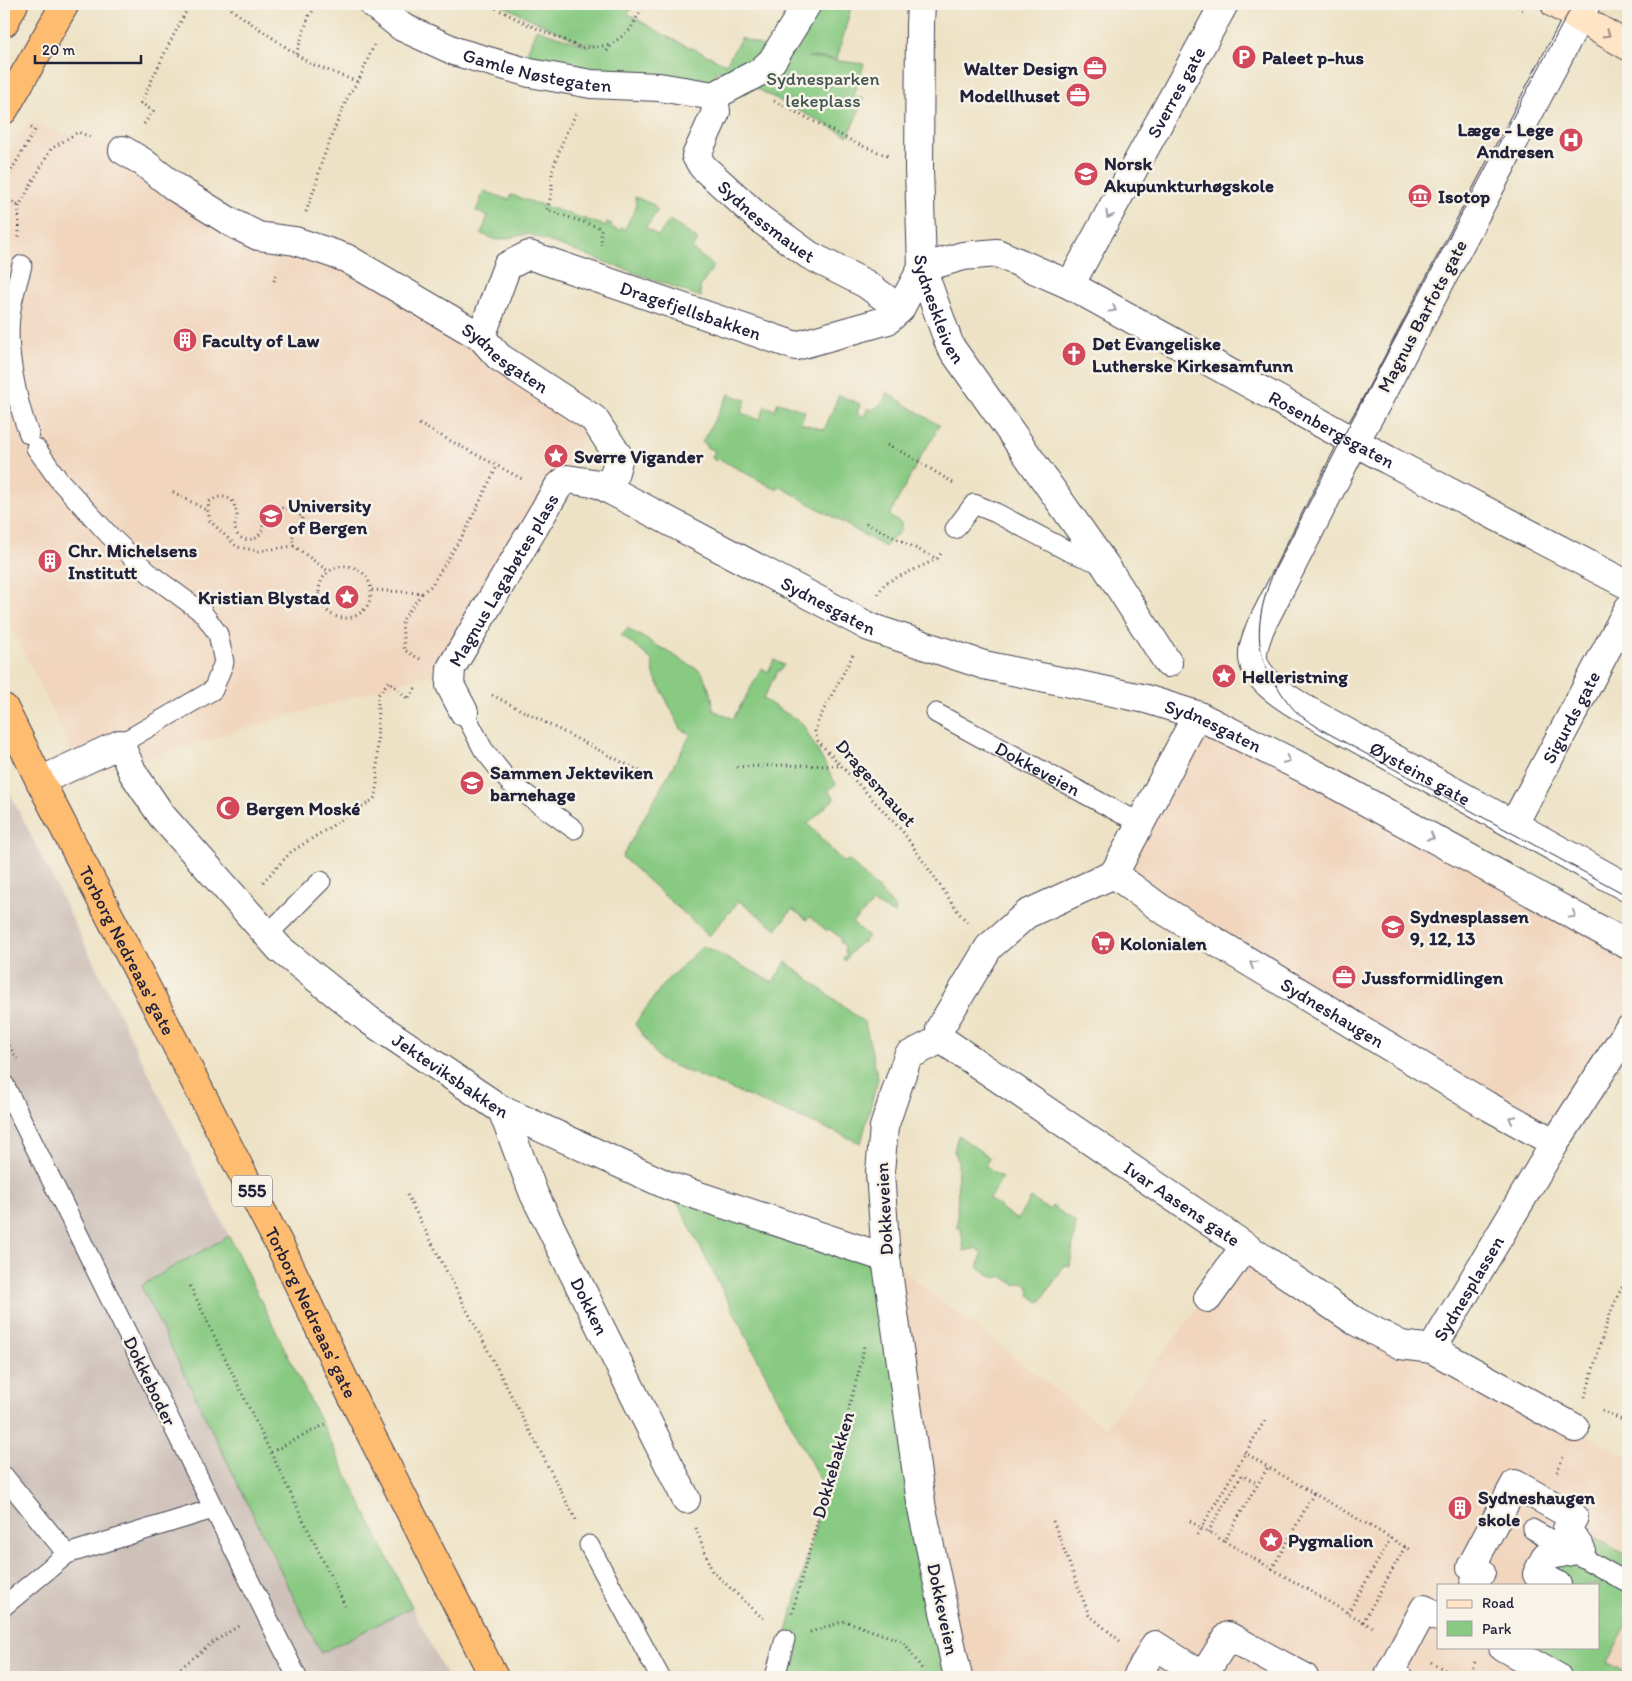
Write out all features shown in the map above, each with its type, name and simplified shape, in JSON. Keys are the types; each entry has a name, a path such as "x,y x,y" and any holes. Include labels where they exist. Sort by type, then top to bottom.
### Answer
{"highway":[{"path":"4,23 14,4"},
{"path":"4,110 65,4"},
{"name":"Torborg Nedreaas' gate","path":"4,708 284,1254 358,1410 494,1677"}],"main road":[{"path":"1555,4 1582,10 1628,46"}],"street":[{"name":"Gamle Nøstegaten","path":"373,4 402,27 457,52 530,73 591,84 659,88 714,96"},
{"path":"714,96 761,71 772,61 807,4"},
{"name":"Sydneskleiven","path":"921,4 919,168 922,268 950,346 1105,565 1168,663"},
{"name":"Sverres gate","path":"1070,285 1224,4"},
{"name":"Magnus Barfots gate","path":"1260,628 1355,440 1376,404 1582,10"},
{"name":"Sydnessmauet","path":"714,96 716,112 696,156 703,167 760,219 809,255 866,284 900,309"},
{"name":"Sydnesgaten","path":"123,150 144,162 176,188 232,223 258,236 295,241 346,258 481,336 500,357 594,419 619,457 610,490 869,627 984,665 1146,699 1197,715 1321,777 1628,945"},
{"name":"Rosenbergsgaten","path":"922,268 963,256 997,253 1070,285 1355,440 1388,460 1628,585"},
{"name":"Dragefjellsbakken","path":"481,336 507,266 529,255 796,346 888,320 900,309 922,268"},
{"name":"Magnus Lagabøtes plass","path":"464,712 450,686 451,668 558,487 567,479 599,484 610,490"},
{"name":"Sigurds gate","path":"1514,824 1628,609"},
{"name":"Øysteins gate","path":"1260,628 1255,643 1253,659 1258,671 1266,682 1284,696 1309,712 1628,888"},
{"path":"941,1039 940,1028 989,947 1027,914 1114,874 1197,715"},
{"path":"40,781 120,744"},
{"name":"Jekteviksbakken","path":"120,744 133,773 162,816 280,949 369,1020 502,1110 669,1186 886,1258"},
{"name":"Sydneshaugen","path":"1114,874 1160,908 1486,1105 1555,1142"},
{"name":"Sydnesplassen","path":"1575,1428 1432,1349 1555,1142 1628,1030"},
{"name":"Ivar Aasens gate","path":"941,1039 1355,1321 1402,1345 1432,1349"},
{"name":"Dokkeveien","path":"941,1039 908,1056 884,1127 880,1172 886,1258 922,1509 958,1677"},
{"name":"Dokken","path":"502,1110 534,1194 686,1499"},
{"path":"1208,1298 1245,1246"},
{"path":"1475,1584 1481,1572 1471,1567 1515,1484 1574,1517 1567,1529 1581,1548 1546,1556 1537,1574 1555,1584"},
{"path":"1398,1677 1390,1673 1424,1609 1437,1616"},
{"path":"1142,1669 1155,1646 1203,1676 1228,1636 1304,1677"},
{"path":"1505,1648 1557,1677"}],"lane":[{"path":"22,265 10,317 10,351 22,417 33,441 58,479 110,536 150,574 203,613 218,634 224,662 213,690 120,744"},
{"path":"954,529 974,504 996,513 1068,550 1105,565"},
{"name":"Magnus Lagabøtes plass","path":"464,712 483,749 510,783 574,829"},
{"name":"Dokkeveien","path":"936,713 1120,813 1141,822"},
{"path":"267,935 322,881"},
{"name":"Dokkeboder","path":"4,1084 297,1677"},
{"path":"4,1476 67,1554"},
{"path":"4,1606 67,1554 213,1509"},
{"path":"1532,1529 1628,1583"},
{"path":"589,1545 660,1677"},
{"path":"775,1677 785,1639"}],"path":[{"path":"151,110 141,103 190,4"},
{"path":"230,4 232,10 309,63 358,82 349,94 336,125 318,171 310,203"},
{"path":"296,54 309,16 318,4"},
{"path":"487,4 582,48 611,45"},
{"path":"607,85 607,51 611,45 630,30 644,4"},
{"path":"739,83 860,144 919,168"},
{"path":"4,110 35,130 4,183"},
{"path":"4,197 19,206 51,149 78,132"},
{"path":"565,135 552,171 552,192 546,210 601,228 601,250"},
{"path":"419,424 553,495"},
{"path":"888,445 970,493 974,504"},
{"path":"404,650 402,621 422,593 431,586 466,530 496,466"},
{"path":"173,492 208,511"},
{"path":"294,546 259,551 237,547 210,521 209,502 216,497 225,496 232,500 236,512 235,527 237,534 244,540 258,537 263,529 261,518 263,512 269,508 287,508 303,517 292,538 294,546 328,571"},
{"path":"866,523 938,559"},
{"path":"876,598 885,583 938,559 943,551"},
{"path":"341,565 356,567 367,576 372,590 369,605 358,616 342,619 328,613 319,600 319,584 328,571 341,565"},
{"path":"372,590 422,593"},
{"name":"Dragesmauet","path":"869,627 818,720 815,731 817,740 903,832 959,913 989,947"},
{"path":"241,907 291,852 374,799 377,792 378,695 389,681 408,698 418,685"},
{"path":"486,692 650,776"},
{"path":"736,767 784,764 841,766"},
{"path":"407,1195 589,1545"},
{"path":"1575,1428 1609,1320 1622,1287 1628,1278"},
{"path":"190,1286 345,1606"},
{"name":"Dokkebakken","path":"785,1639 862,1360 864,1341"},
{"path":"270,1452 358,1410"},
{"path":"1602,1410 1628,1423"},
{"path":"1195,1538 1244,1452 1265,1420"},
{"path":"1244,1452 1412,1550"},
{"path":"1224,1541 1268,1466"},
{"path":"1208,1532 1242,1475 1258,1484"},
{"path":"1272,1569 1314,1493"},
{"path":"686,1499 712,1571 785,1639 845,1621 904,1642 923,1670"},
{"path":"1053,1521 1089,1615 1142,1669"},
{"path":"1190,1521 1372,1627"},
{"path":"1348,1613 1391,1538"},
{"path":"1363,1622 1405,1547"},
{"path":"169,1677 212,1643 264,1612"}],"shaded area":[{"name":"University of Bergen","path":"28,123 123,150 176,189 346,258 594,419 451,668 82,777 62,729 4,613 4,164"},
{"name":"Sydnesplassen 9, 12, 13","path":"1197,715 1628,945 1628,1002 1555,1143 1114,874"},
{"path":"4,781 229,1236 175,1266 321,1652 412,1607 447,1677 4,1677"},
{"path":"1245,1246 1628,1457 1628,1677 958,1677 886,1258 1105,1428"}],"green space":[{"name":"Sydnesparken lekeplass","path":"499,4 634,4 628,14 668,37 726,64 741,38 788,55 817,4 852,4 837,59 808,57 864,64 854,96 864,99 848,136 742,81 717,71 705,91 522,66 536,29 588,46 594,44 582,43"},
{"path":"484,191 509,200 511,195 606,226 607,222 612,224 611,227 620,231 621,228 625,229 636,207 635,197 654,205 658,210 646,228 658,236 670,220 698,240 692,249 714,266 700,287 701,297 529,234 497,240 481,234 488,216 476,211"},
{"path":"886,392 940,426 934,431 936,433 922,454 889,516 901,523 901,530 885,547 779,486 777,490 718,458 716,461 712,458 715,451 706,447 707,445 702,442 729,394 746,400 741,413 760,420 765,406 775,410 778,402 805,411 801,423 824,430 839,395 860,404 857,413 864,417 868,408 872,410 882,403"},
{"path":"627,628 702,672 712,697 713,710 733,719 762,668 768,672 774,660 784,665 780,671 778,670 763,699 802,723 836,784 828,791 835,798 808,824 843,862 849,860 878,888 896,910 895,914 873,903 852,923 868,936 863,943 861,942 855,947 845,961 843,959 846,955 844,945 840,942 841,938 829,929 827,931 810,917 807,920 792,909 777,929 739,901 709,936 622,857 691,734 681,729 654,675 652,660 621,635"},
{"path":"703,946 773,982 786,962 865,1023 878,1078 861,1143 660,1060 635,1024 664,983"},
{"path":"958,1135 990,1158 985,1165 1002,1178 989,1199 1017,1220 1031,1198 1049,1210 1052,1206 1076,1223 1070,1266 1065,1265 1039,1302 1029,1295 1030,1291 1027,1284 1020,1283 1016,1285 1002,1276 995,1278 978,1267 982,1254 977,1248 964,1251 961,1228 957,1228 958,1160 954,1151"},
{"path":"669,1186 886,1258 958,1677 775,1677 825,1490"},
{"path":"229,1236 412,1607 321,1653 141,1286"},
{"path":"1570,1524 1628,1556 1628,1623 1607,1662 1628,1674 1628,1677 1557,1677 1505,1648 1600,1648 1600,1584 1555,1584 1537,1574"}],"tram line":[{"path":"1573,4 1344,435 1274,571 1263,603 1259,636 1260,647 1268,672 1282,694 1301,716 1324,731 1628,896"}],"place":[{"name":"Paleet p-hus","path":"1244,57"},
{"name":"Walter Design","path":"1095,68"},
{"name":"Modellhuset","path":"1078,95"},
{"name":"Læge - Lege Andresen","path":"1571,140"},
{"name":"Norsk Akupunkturhøgskole","path":"1086,174"},
{"name":"Isotop","path":"1420,196"},
{"name":"Faculty of Law","path":"185,340"},
{"name":"Det Evangeliske Lutherske Kirkesamfunn","path":"1074,354"},
{"name":"Sverre Vigander","path":"556,456"},
{"name":"University of Bergen","path":"271,516"},
{"name":"Chr. Michelsens Institutt","path":"50,561"},
{"name":"Kristian Blystad","path":"347,597"},
{"name":"Helleristning","path":"1224,676"},
{"name":"Sammen Jekteviken barnehage","path":"472,783"},
{"name":"Bergen Moské","path":"228,808"},
{"name":"Sydnesplassen 9, 12, 13","path":"1393,927"},
{"name":"Kolonialen","path":"1103,943"},
{"name":"Jussformidlingen","path":"1344,977"},
{"name":"Sydneshaugen skole","path":"1460,1508"},
{"name":"Pygmalion","path":"1271,1540"}]}
